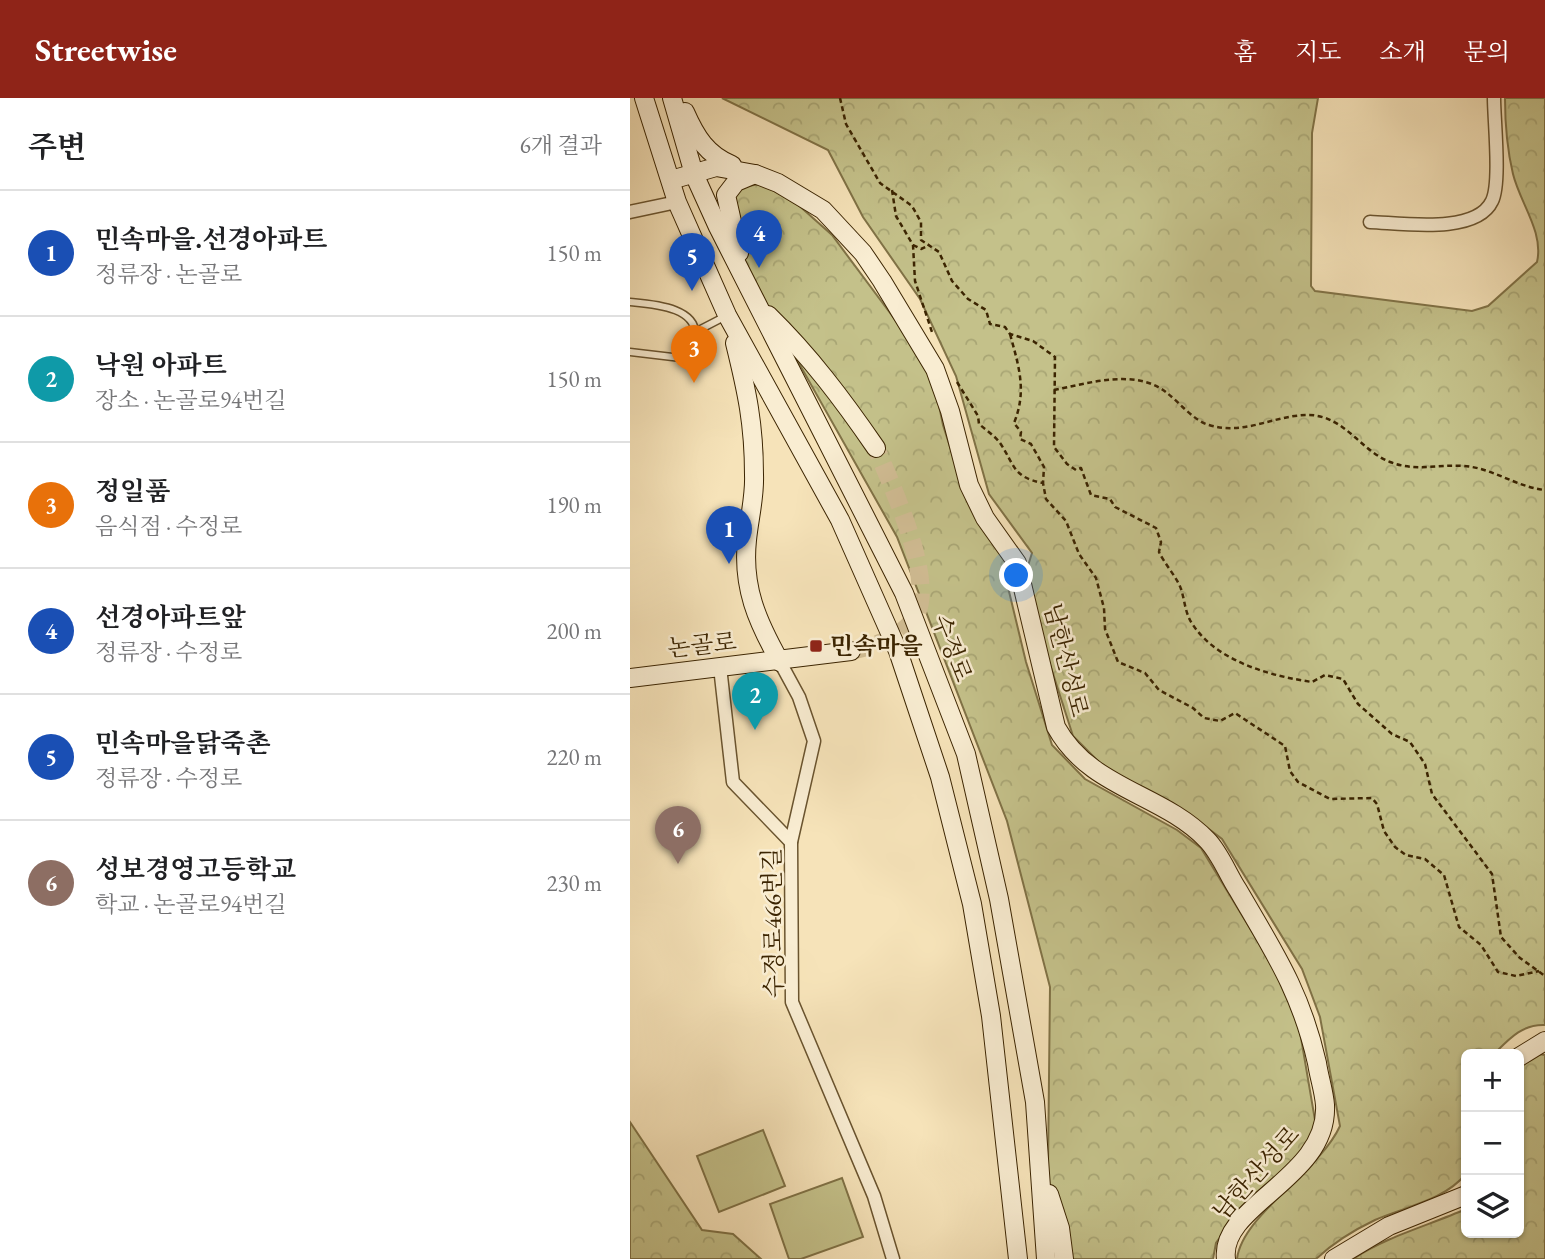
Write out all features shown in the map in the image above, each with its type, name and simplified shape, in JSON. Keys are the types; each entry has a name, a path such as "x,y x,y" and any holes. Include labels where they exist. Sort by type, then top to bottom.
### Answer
{"main road":[{"path":"644,98 677,202 727,315 840,520 898,650 940,776 972,904 991,1016 1018,1259"},
{"name":"수정로","path":"672,98 694,174 904,594 966,754 999,899 1035,1102 1046,1259"},
{"path":"679,98 697,139 707,150 720,160 755,174"},
{"name":"남한산성로","path":"671,180 716,167 755,174 798,192 840,226 882,281 935,369 950,411 969,485 985,518 1017,563 1056,727 1068,748 1084,764 1174,817 1208,841 1288,974 1307,1019 1325,1102 1321,1138 1311,1155 1241,1221 1228,1240 1226,1259"},
{"path":"744,276 726,195 736,183 755,174"},
{"path":"677,202 702,191"},
{"path":"757,304 801,347 840,395 876,448"},
{"path":"727,315 749,393 753,422 754,480 746,544 747,587 758,624 780,662"},
{"name":"논골로","path":"630,678 780,662 851,651"},
{"path":"1524,1053 1545,1041"},
{"path":"1041,1169 1060,1228 1064,1259"},
{"path":"1334,1259 1389,1226 1461,1197"}],"street":[{"path":"1370,222 1458,223 1479,217 1492,201 1496,185 1494,98"},
{"path":"630,212 677,202"},
{"name":"수정로466번길","path":"780,662 799,697 814,741 791,842 792,1002 874,1196 893,1259"},
{"path":"720,667 733,782 791,842"}],"lane":[{"path":"630,302 672,309 687,317 695,332 691,350 681,358 630,352"},
{"path":"695,332 727,315"}],"path":[{"path":"840,98 846,124 880,183 912,206 921,222 921,240 939,252 952,281 968,299 986,310 990,324 1005,327 1010,334 1020,364 1022,375 1019,384 1023,397 1014,423 1021,432 1020,439 1031,444 1032,451 1042,462 1046,499 1066,521 1079,554 1096,578 1104,608 1105,629 1118,662 1145,673 1159,690 1193,708 1204,718 1220,721 1235,713 1265,731 1285,746 1290,771 1298,782 1320,795 1330,799 1372,798 1377,804 1384,831 1395,847 1406,855 1425,859 1444,876 1459,927 1481,945 1498,972 1516,976 1540,971"},
{"path":"892,190 895,216 913,245 915,281 934,337"},
{"path":"913,245 921,249 928,246"},
{"path":"1010,334 1033,341 1055,358 1052,390 1054,447 1067,464 1076,470 1081,468 1086,473 1091,495 1110,499 1115,507 1156,528 1161,542 1159,552 1181,588 1183,603 1193,626 1235,660 1254,668 1312,682 1325,676 1343,679 1367,713 1392,734 1410,742 1424,764 1432,794 1492,874 1501,937 1520,958 1545,976"},
{"path":"953,375 978,416 979,424 998,440 1011,467 1019,474 1043,483"},
{"path":"1052,390 1111,381 1150,382 1205,425 1229,430 1309,415 1338,423 1388,462 1422,469 1464,466 1488,471 1525,488 1545,490"}],"green space":[{"path":"722,98 1318,98 1312,133 1311,286 1315,291 1472,311 1488,306 1537,262 1537,240 1511,165 1505,98 1545,98 1545,1025 1523,1030 1499,1049 1461,1049 1461,1179 1436,1197 1367,1224 1337,1242 1316,1259 1237,1259 1252,1226 1316,1160 1340,1126 1320,1017 1302,969 1222,839 1197,820 1106,769 1073,736 1046,652 1027,569 1032,553 989,494 956,376 920,299 863,217 828,150"},
{"path":"762,184 795,202 832,235 905,333 935,386 943,425 968,503 1011,563 1006,579 1026,662 1052,745 1085,779 1177,830 1201,848 1281,979 1299,1026 1316,1126 1309,1142 1296,1157 1229,1225 1216,1243 1213,1259 1047,1259 1050,987 1007,821 897,537 752,280 725,213 731,188"},
{"path":"1531,1053 1545,1055 1545,1259 1353,1259 1393,1238 1461,1211 1461,1238 1524,1238 1524,1062"},
{"path":"630,1122 702,1230 733,1234 761,1259 630,1259"},
{"path":"763,1130 785,1186 719,1212 697,1156"},
{"path":"842,1178 863,1237 801,1259 789,1259 770,1204"}],"tunnel":[{"path":"851,651 879,643 904,630 916,615 920,599 916,555 876,448"}],"place":[{"name":"선경아파트앞","path":"759,268"},
{"name":"민속마을닭죽촌","path":"692,291"},
{"name":"정일품","path":"694,383"},
{"name":"민속마을.선경아파트","path":"729,564"},
{"name":"민속마을","path":"816,646"},
{"name":"낙원 아파트","path":"755,730"},
{"name":"성보경영고등학교","path":"678,864"}]}
